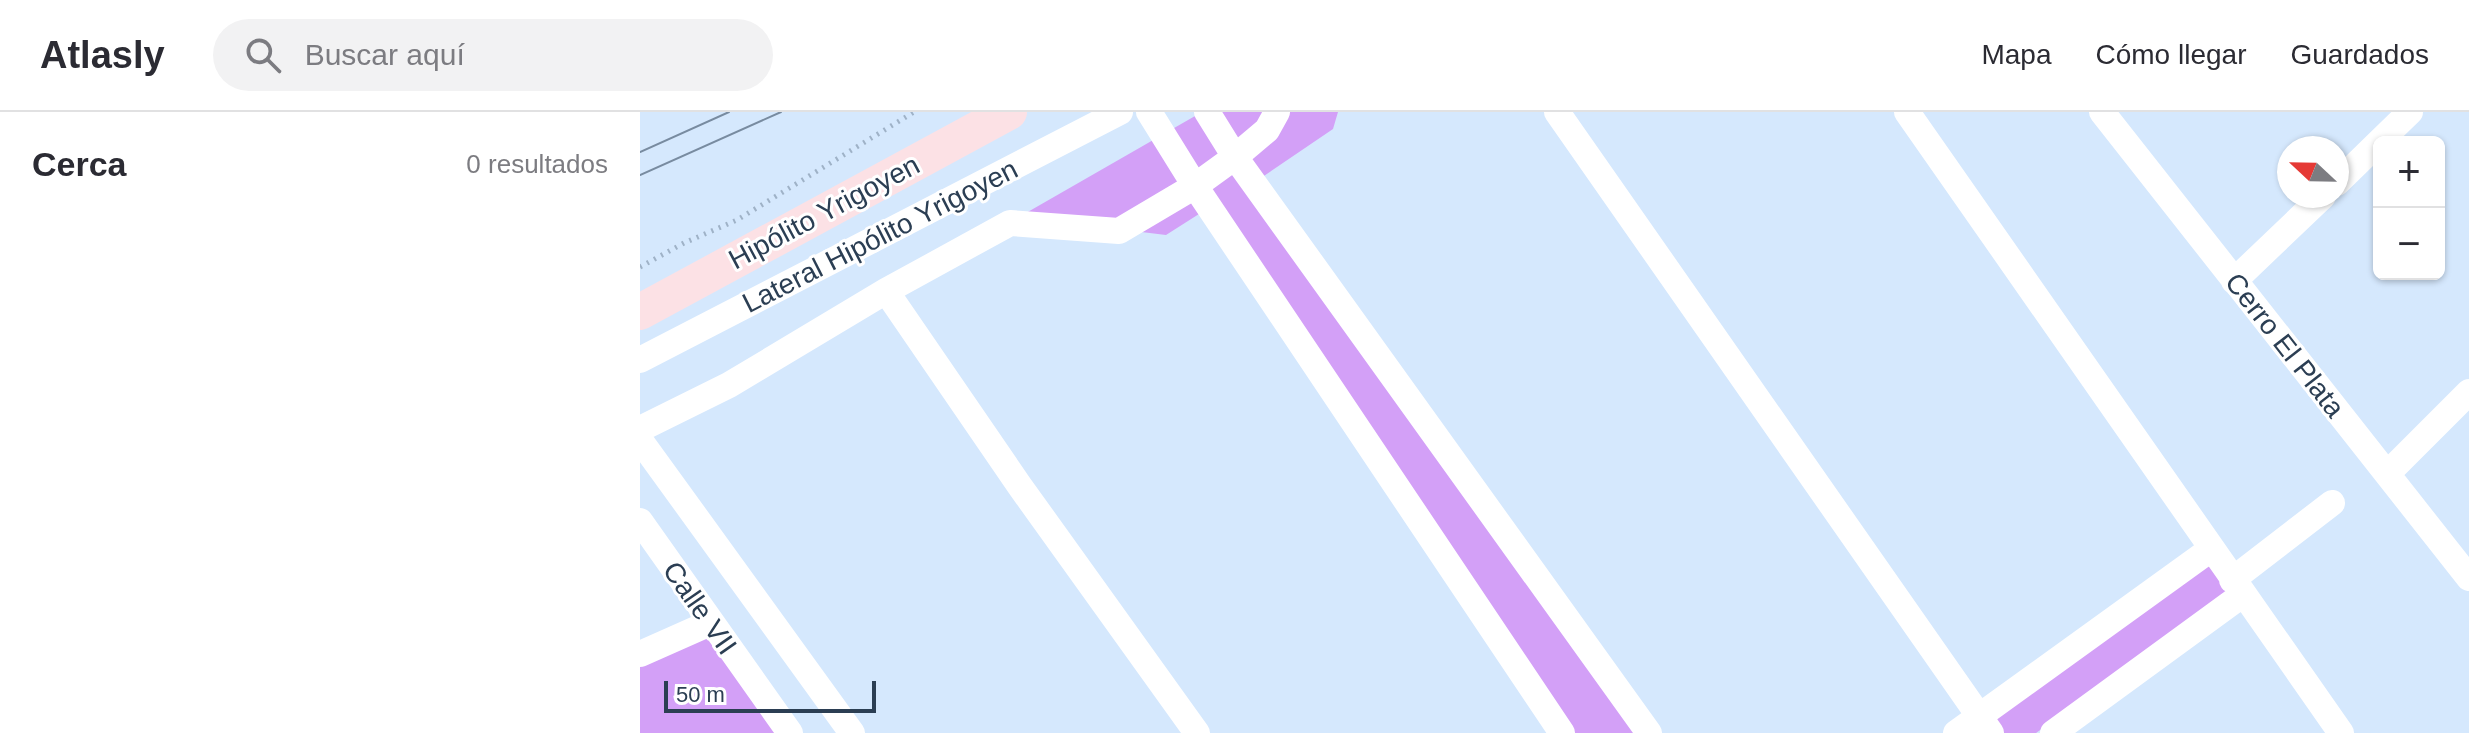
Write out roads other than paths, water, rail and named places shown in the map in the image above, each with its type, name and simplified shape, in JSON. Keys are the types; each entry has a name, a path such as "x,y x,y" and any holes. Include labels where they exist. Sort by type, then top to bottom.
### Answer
{"main road":[{"name":"Hipólito Yrigoyen","path":"643,303 1009,112"}],"street":[{"name":"Lateral Hipólito Yrigoyen","path":"640,360 1120,112"},
{"path":"1149,112 1195,186 1562,733"},
{"path":"1207,112 1235,157 1649,733"},
{"path":"640,429 729,385 886,291 1010,223 1119,231 1195,186 1235,157 1267,130 1277,112"},
{"path":"1557,112 1985,725"},
{"path":"1907,112 2341,733"},
{"name":"Cerro El Plata","path":"2102,112 2469,578"},
{"path":"2385,136 2410,112"},
{"path":"2349,171 2373,148"},
{"path":"2234,281 2310,208"},
{"path":"886,291 1019,485 1197,733"},
{"path":"2387,474 2469,392"},
{"path":"640,440 852,733"},
{"path":"2053,733 2237,587 2332,503"},
{"name":"Calle VII","path":"640,521 790,733"},
{"path":"1956,733 1985,725 2211,549"},
{"path":"640,654 710,623"}],"tram line":[{"path":"640,152 729,112"},
{"path":"640,175 781,112"}]}
